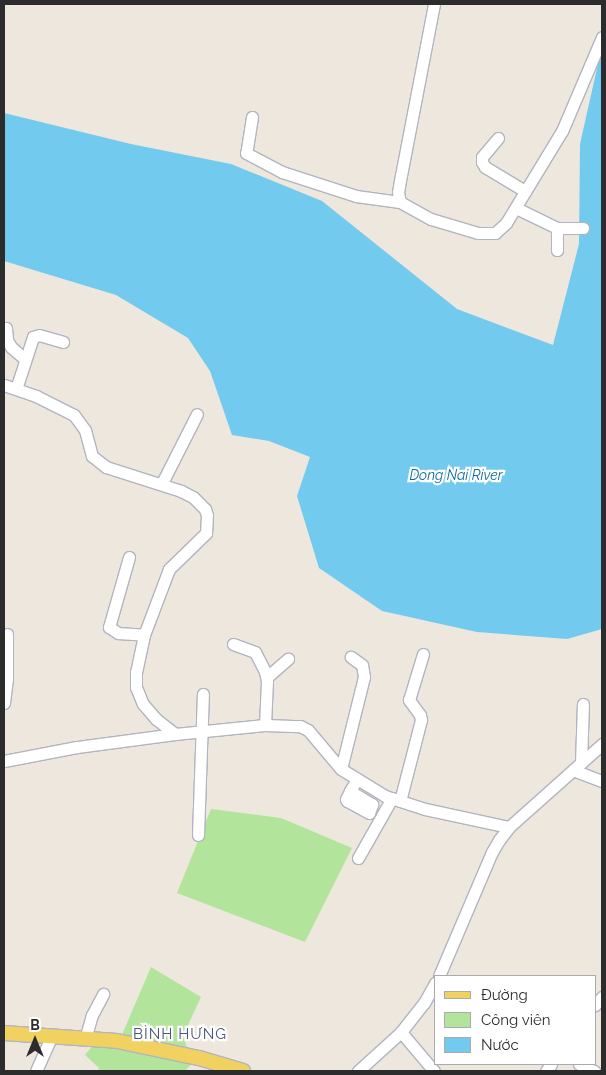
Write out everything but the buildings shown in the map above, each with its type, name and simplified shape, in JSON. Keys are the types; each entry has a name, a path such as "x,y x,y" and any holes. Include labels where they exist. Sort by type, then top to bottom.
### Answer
{"main road":[{"path":"4,1033 117,1041 190,1056 243,1071"}],"street":[{"path":"400,202 398,192 434,4"},
{"path":"252,117 246,153 282,172 356,196 400,202 431,219 465,230 487,234 500,230 516,208 562,130 602,37"},
{"path":"498,138 482,157 482,162 486,167 525,191"},
{"path":"516,208 557,228 583,228"},
{"path":"557,228 557,250"},
{"path":"6,328 7,340 11,347 25,359"},
{"path":"16,389 33,337 39,335 63,342"},
{"path":"4,385 36,396 74,415 85,430 89,448 98,462 106,467 162,483 193,497 205,509 208,524 206,533 202,539 184,552 169,569 144,635 136,672 138,695 142,704 156,719 175,734"},
{"path":"162,483 197,414"},
{"path":"129,558 109,627 118,633 144,635"},
{"path":"4,703 7,634"},
{"path":"233,644 255,652 267,677 265,725"},
{"path":"358,858 396,799 421,720 420,715 409,700 423,654"},
{"path":"341,769 364,677 362,665 352,657"},
{"path":"267,677 288,659"},
{"path":"198,835 201,810 203,694"},
{"path":"577,767 583,704"},
{"path":"4,761 77,747 175,734 293,724 308,730 341,769 396,799 425,809 509,826"},
{"path":"444,975 492,852 509,826 602,744"},
{"path":"577,767 602,781"},
{"path":"350,791 357,779"},
{"path":"358,1071 400,1032 424,1003 434,985"},
{"path":"85,1039 92,1015 103,994"},
{"path":"400,1032 434,1071"},
{"path":"36,1071 51,1037"},
{"path":"581,1065 594,1071"}],"green space":[{"path":"211,809 281,818 352,848 305,942 177,893"},
{"path":"151,967 201,997 183,1036 192,1063 185,1071 98,1071 99,1068 85,1055 103,1033 121,1037"}],"water":[{"name":"Dong Nai River","path":"602,46 602,629 567,639 477,632 382,611 319,568 297,496 310,457 269,441 232,435 210,371 188,338 116,295 4,261 4,113 131,144 231,164 322,201 457,309 553,345 579,244 580,144"}],"district":[{"name":"BÌNH HƯNG","path":"180,1035"}]}
